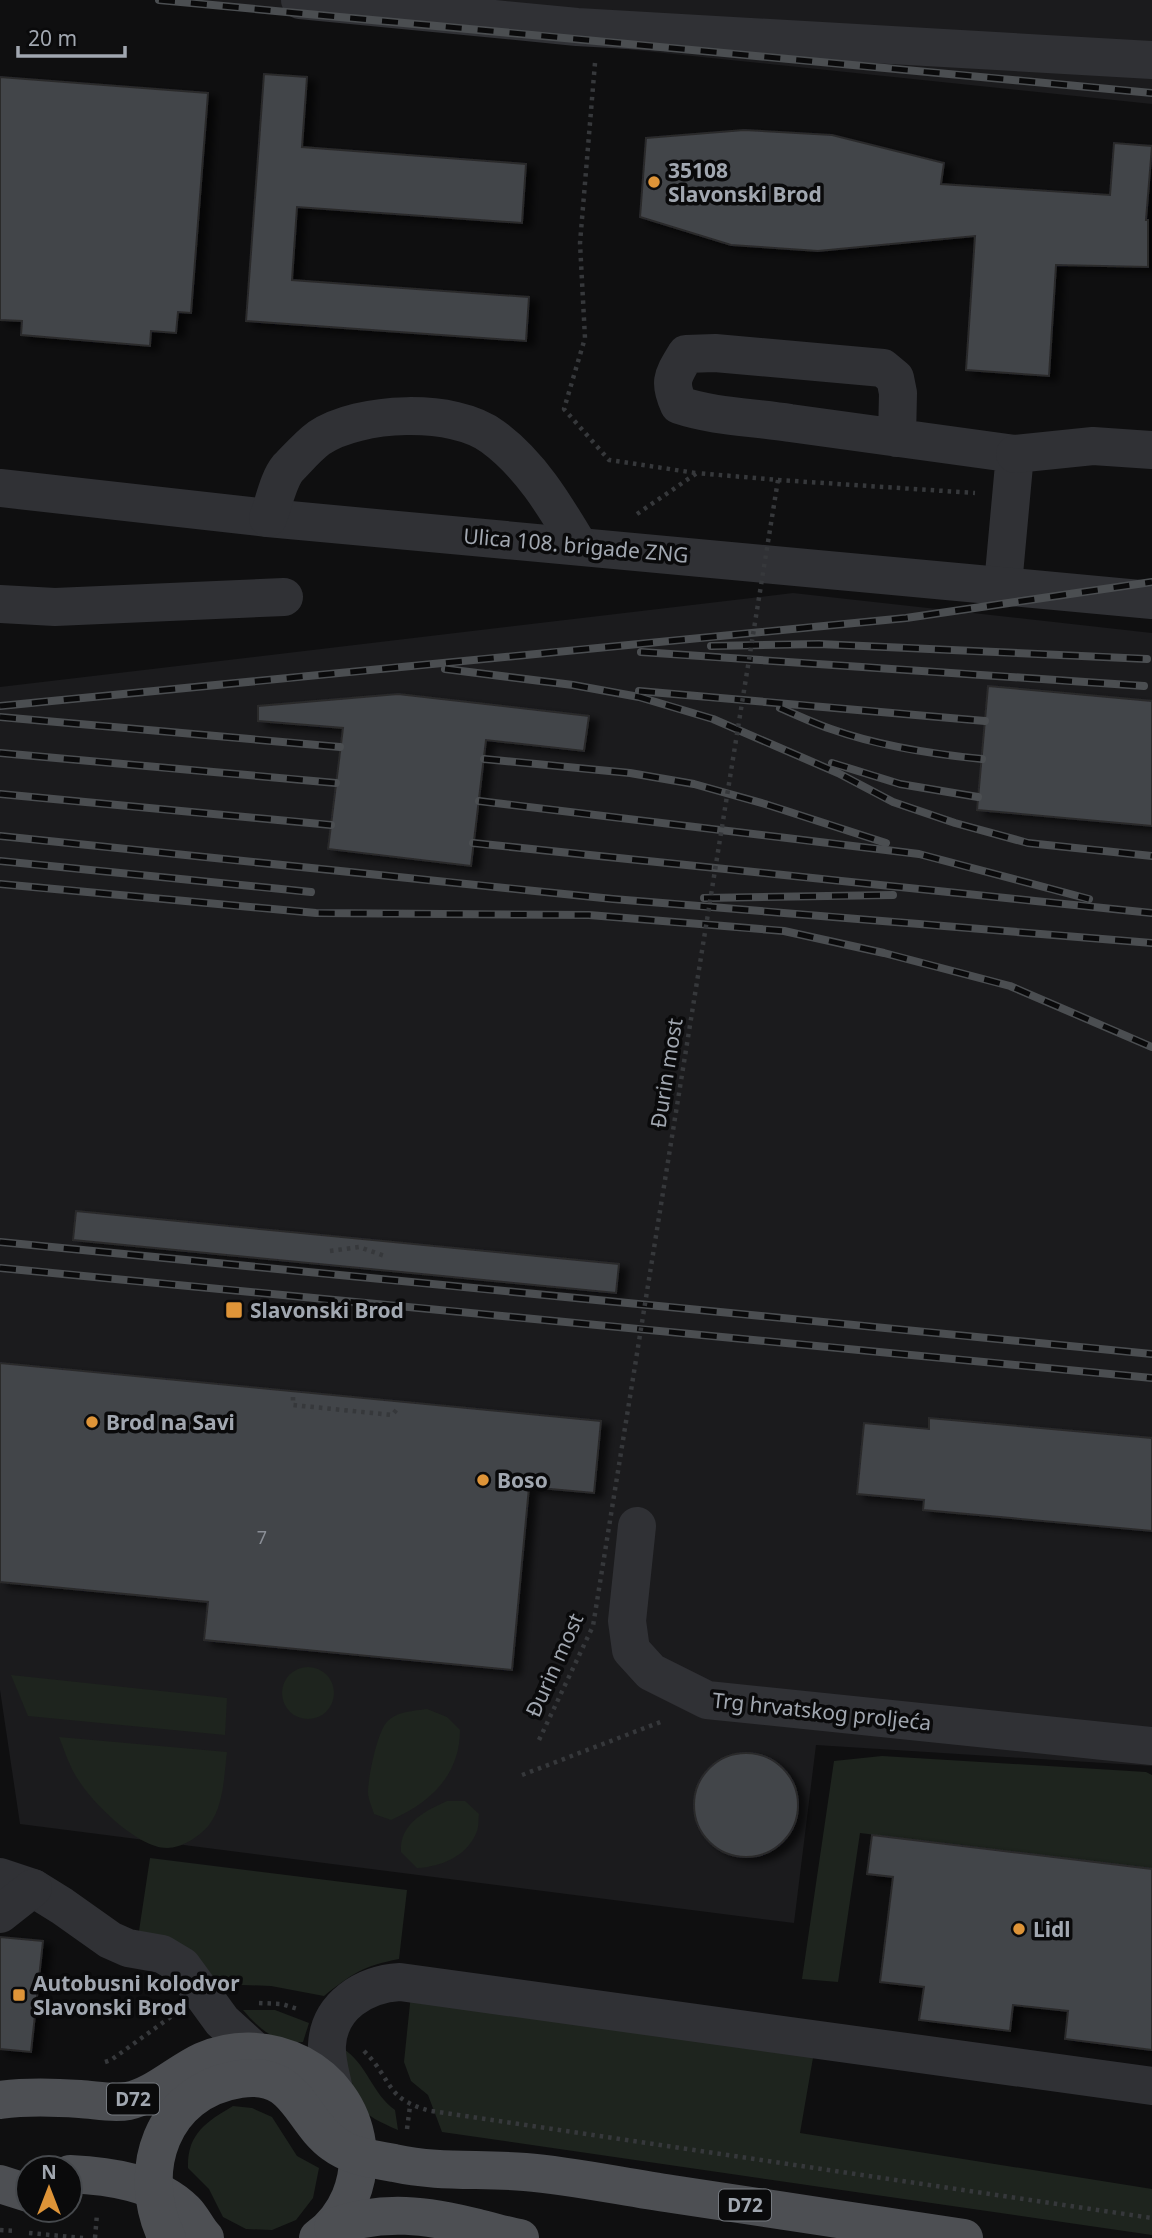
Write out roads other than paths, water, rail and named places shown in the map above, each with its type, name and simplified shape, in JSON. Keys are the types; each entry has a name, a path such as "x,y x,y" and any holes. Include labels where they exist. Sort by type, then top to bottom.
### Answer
{"main road":[{"name":"D72","path":"0,2100 45,2097 127,2101 151,2093 178,2074 204,2061 229,2052 255,2051 281,2055 300,2063 334,2090 345,2106 355,2139"},
{"name":"D72","path":"160,2217 153,2169 157,2148 178,2112 190,2101 222,2083 243,2078 281,2086 296,2096 317,2129 344,2151 355,2139 377,2136 406,2145 450,2151 525,2172 964,2238"},
{"name":"D72","path":"0,2110 53,2121 98,2124 154,2122 178,2112"},
{"path":"326,2232 345,2208 354,2188 355,2139"},
{"path":"84,2175 118,2179 160,2217"},
{"path":"84,2205 121,2203 160,2217 186,2212 205,2238"},
{"path":"326,2232 374,2216 397,2215 442,2220 504,2238"}],"street":[{"path":"300,0 1152,60"},
{"path":"897,438 897,386 895,378 883,368 715,353 686,354 675,372 671,389 679,405 697,411 1015,454 1093,446 1152,450"},
{"path":"268,518 286,471 319,438 360,420 407,415 465,422 492,435 517,458 548,495 579,545"},
{"path":"1003,585 1015,454"},
{"name":"Ulica 108. brigade ZNG","path":"0,488 268,518 1152,600"},
{"path":"0,604 54,607 284,597"},
{"name":"Trg hrvatskog proljeća","path":"637,1526 627,1622 631,1650 651,1672 707,1700 1152,1746"},
{"path":"0,1913 17,1882 62,1906 110,1940 128,1948 162,1954 182,1966 222,2021 255,2051"},
{"path":"334,2090 327,2045 337,2013 365,1989 381,1983 416,1983 1152,2086"}],"railway":[{"path":"159,0 1152,93"},
{"path":"0,706 906,618 1152,582"},
{"path":"711,646 819,644 1147,659"},
{"path":"641,652 1144,686"},
{"path":"445,669 573,685 639,697 713,719 838,773 893,802 955,823 1028,843 1152,856"},
{"path":"639,691 985,721"},
{"path":"780,708 824,727 886,745 982,759"},
{"path":"0,717 340,747"},
{"path":"0,753 336,783"},
{"path":"484,759 630,773 694,784 886,843"},
{"path":"832,763 900,784 978,797"},
{"path":"0,794 331,825"},
{"path":"479,801 919,854 1089,899"},
{"path":"0,836 613,899 1152,943"},
{"path":"473,843 1152,913"},
{"path":"0,861 311,892"},
{"path":"0,884 316,913 589,915 784,931 884,953 1010,986 1152,1047"},
{"path":"704,898 893,895"},
{"path":"0,1242 1152,1354"},
{"path":"0,1268 1152,1378"}],"place":[{"name":"35108 Slavonski Brod","path":"654,182"},
{"name":"Slavonski Brod","path":"234,1310"},
{"name":"Brod na Savi","path":"92,1422"},
{"name":"Boso","path":"483,1480"},
{"name":"Lidl","path":"1019,1929"},
{"name":"Autobusni kolodvor Slavonski Brod","path":"19,1995"}]}
